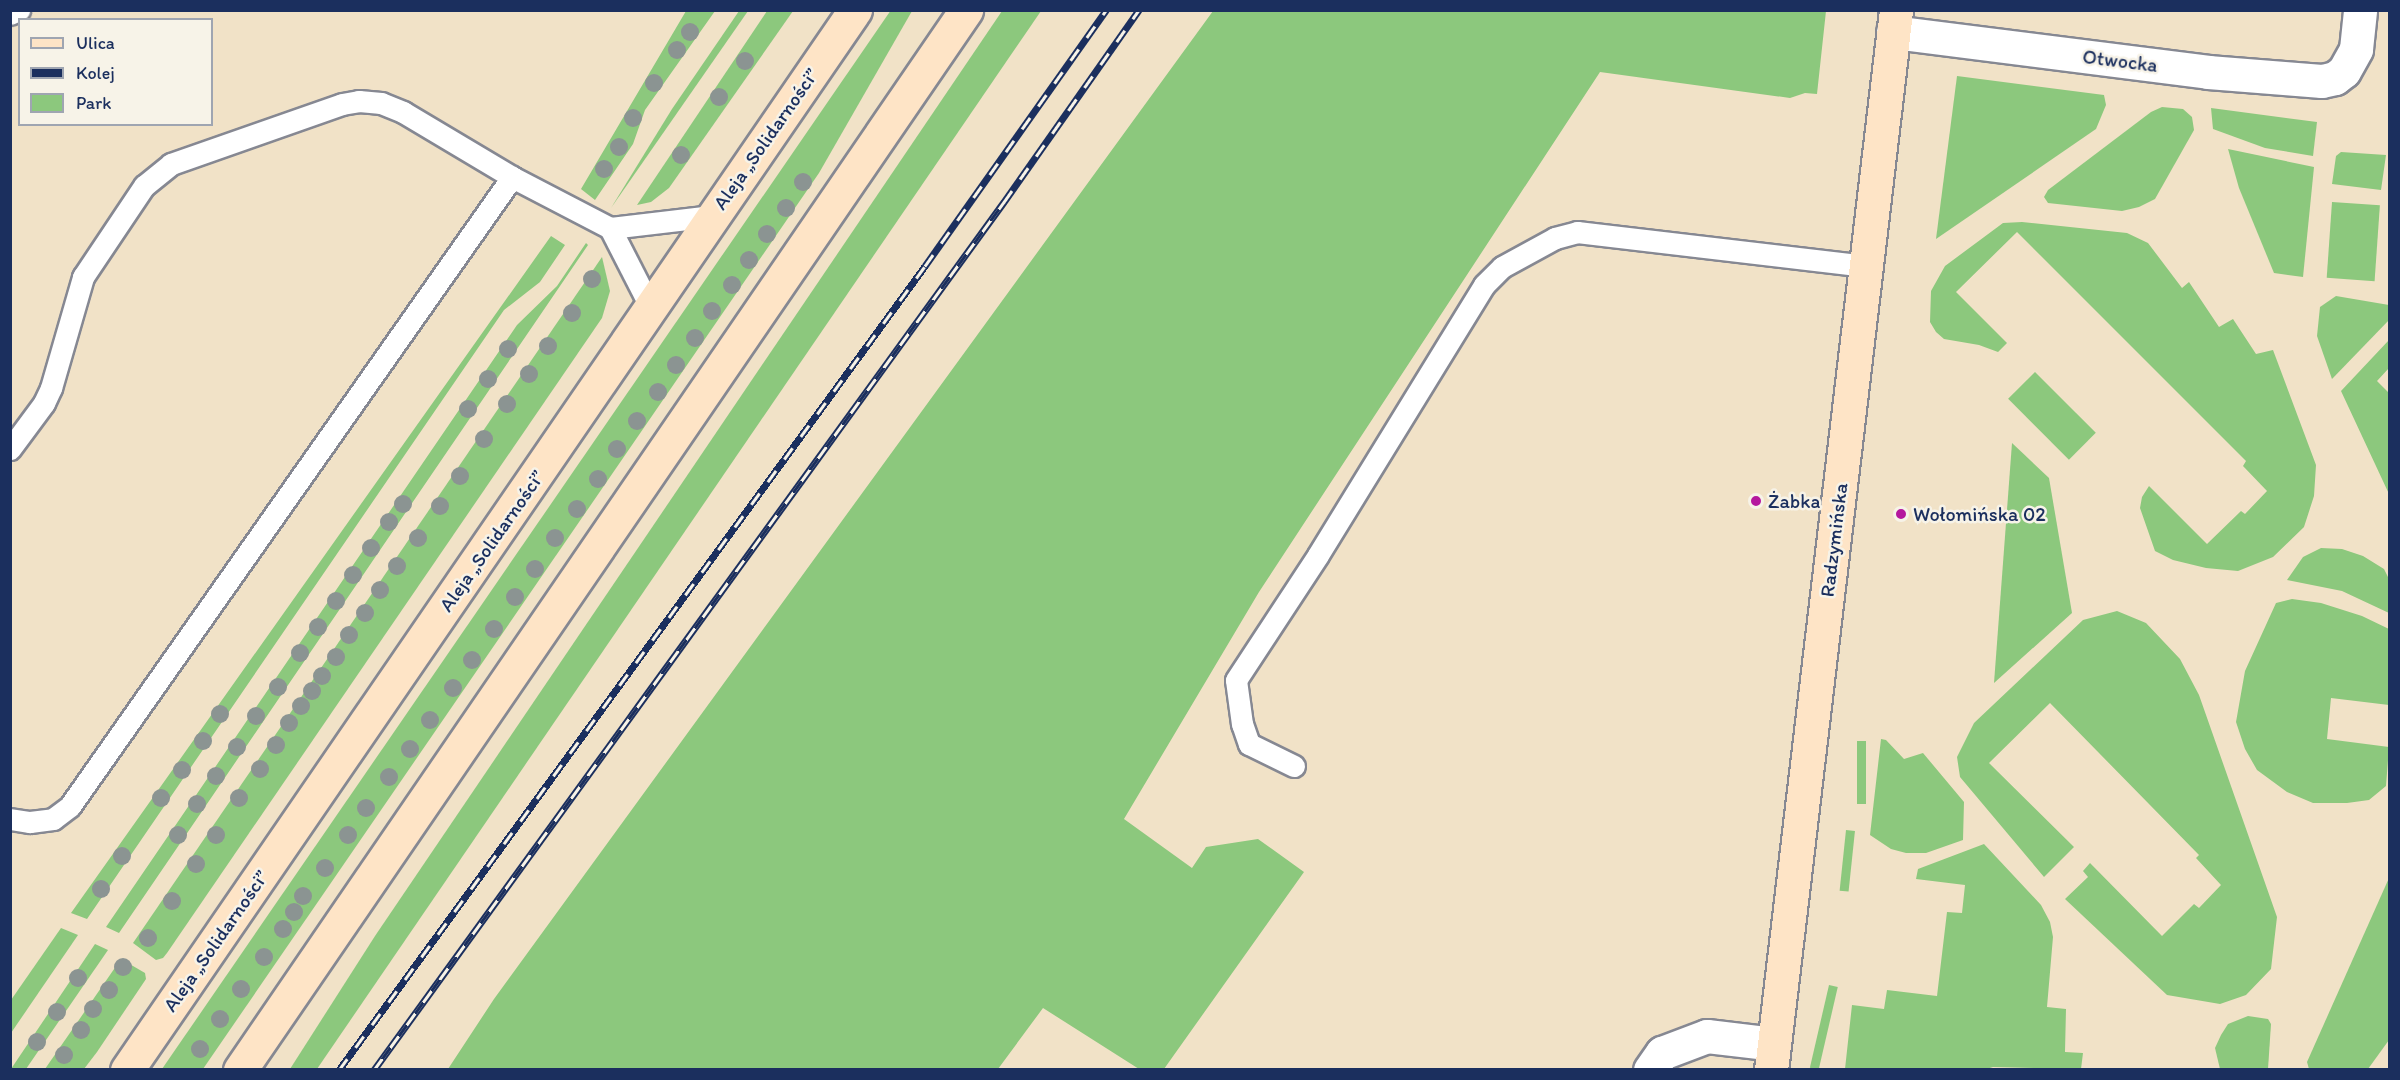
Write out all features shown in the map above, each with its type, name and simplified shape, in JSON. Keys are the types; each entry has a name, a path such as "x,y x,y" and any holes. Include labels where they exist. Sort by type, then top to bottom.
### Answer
{"main road":[{"name":"Aleja „Solidarności”","path":"127,1070 855,10"},
{"path":"240,1070 966,10"},
{"name":"Radzymińska","path":"1772,1057 1895,21"}],"street":[{"name":"Otwocka","path":"1895,21 2208,72 2322,81 2335,78 2344,71 2356,49 2360,10"},
{"path":"1650,1070 1662,1053 1707,1036 1772,1057"}],"lane":[{"path":"10,14 19,10"},
{"path":"10,449 44,403 51,388 83,277 144,186 171,164 342,104 359,100 381,104 403,112 512,177 610,228 712,216"},
{"path":"10,819 30,822 53,819 70,806 512,177"},
{"path":"610,228 651,308"},
{"path":"1293,766 1249,744 1242,724 1236,680 1318,555 1484,285 1502,267 1555,238 1577,232 1866,266"}],"green space":[{"path":"891,10 912,11 819,173 203,1069 162,1069"},
{"path":"686,11 715,11 645,110 633,144 595,200 581,189"},
{"path":"739,11 748,11 611,208 672,109"},
{"path":"767,11 793,11 669,188 651,202 637,205"},
{"path":"1002,11 1041,11 317,1069 290,1069 375,936"},
{"path":"1213,11 1826,11 1817,94 1805,93 1790,98 1600,72 1259,592 1124,819 1192,868 1206,847 1258,839 1304,872 1164,1069 1139,1069 1043,1008 998,1069 448,1069 494,999"},
{"path":"1957,76 2104,95 2106,105 2096,129 1936,239"},
{"path":"2162,107 2183,109 2192,117 2194,130 2155,199 2139,207 2122,211 2048,203 2044,197 2048,190 2151,112"},
{"path":"2211,108 2317,122 2313,156 2265,148 2213,129"},
{"path":"2228,149 2314,167 2303,277 2274,273 2239,188"},
{"path":"2341,152 2386,155 2381,190 2332,184 2336,156"},
{"path":"2332,202 2380,205 2375,281 2327,278"},
{"path":"2022,222 2127,233 2148,243 2182,288 2189,282 2219,327 2233,319 2256,354 2273,350 2316,465 2314,496 2304,527 2273,557 2238,571 2206,568 2173,560 2155,551 2140,508 2142,497 2149,486 2207,544 2241,511 2245,514 2267,491 2243,466 2246,461 2017,232 1956,292 2007,343 1998,352 1979,345 1944,339 1936,332 1930,322 1931,291 1945,266 2003,223"},
{"path":"551,236 565,245 540,282 504,310 87,919 71,913"},
{"path":"586,243 588,245 119,933 106,927 517,325 557,286"},
{"path":"602,257 610,291 602,318 167,953 163,958 156,960 133,943"},
{"path":"2336,296 2389,305 2390,319 2332,379 2317,336 2320,307"},
{"path":"2389,340 2389,368 2377,381 2389,393 2389,494 2341,391"},
{"path":"2035,372 2096,433 2069,460 2008,399"},
{"path":"2012,443 2049,478 2072,613 1994,683"},
{"path":"2321,548 2342,549 2363,556 2384,569 2389,579 2389,613 2342,591 2287,580 2303,557"},
{"path":"2292,599 2321,603 2362,616 2389,629 2389,705 2331,698 2327,739 2389,747 2386,786 2369,800 2347,803 2313,803 2287,792 2257,770 2245,749 2236,722 2245,671 2276,603"},
{"path":"2117,611 2146,623 2180,659 2199,695 2277,917 2271,969 2246,995 2220,1004 2167,995 2065,899 2088,877 2083,871 2090,863 2162,936 2194,904 2199,908 2221,885 2196,858 2199,855 2050,703 1989,763 2074,847 2044,877 1960,777 1957,757 1974,723 2083,620"},
{"path":"1881,739 1886,740 1904,759 1923,753 1964,802 1963,840 1926,853 1906,853 1891,849 1870,835"},
{"path":"1857,741 1866,741 1866,804 1857,804"},
{"path":"1846,830 1855,831 1849,892 1840,891"},
{"path":"1984,844 2041,905 2050,922 2053,937 2047,1007 2066,1009 2065,1052 2083,1053 2081,1069 1993,1067 1983,1070 1845,1069 1852,1005 1884,1009 1887,990 1937,996 1947,912 1962,913 1965,885 1916,879 1918,869"},
{"path":"2389,878 2389,1040 2368,1069 2309,1069 2307,1062"},
{"path":"61,928 78,935 11,1033 11,1000"},
{"path":"95,944 108,950 26,1069 11,1069"},
{"path":"121,959 145,973 146,979 97,1052 84,1069 45,1069"},
{"path":"1829,985 1838,987 1819,1070 1810,1068"},
{"path":"2248,1016 2268,1019 2271,1024 2268,1069 2220,1069 2215,1048 2221,1035 2228,1024"}],"railway":[{"path":"339,1070 925,266 1106,10"},
{"path":"374,1070 1004,202 1139,10"}],"place":[{"name":"Żabka","path":"1756,501"},
{"name":"Wołomińska 02","path":"1901,514"}]}
